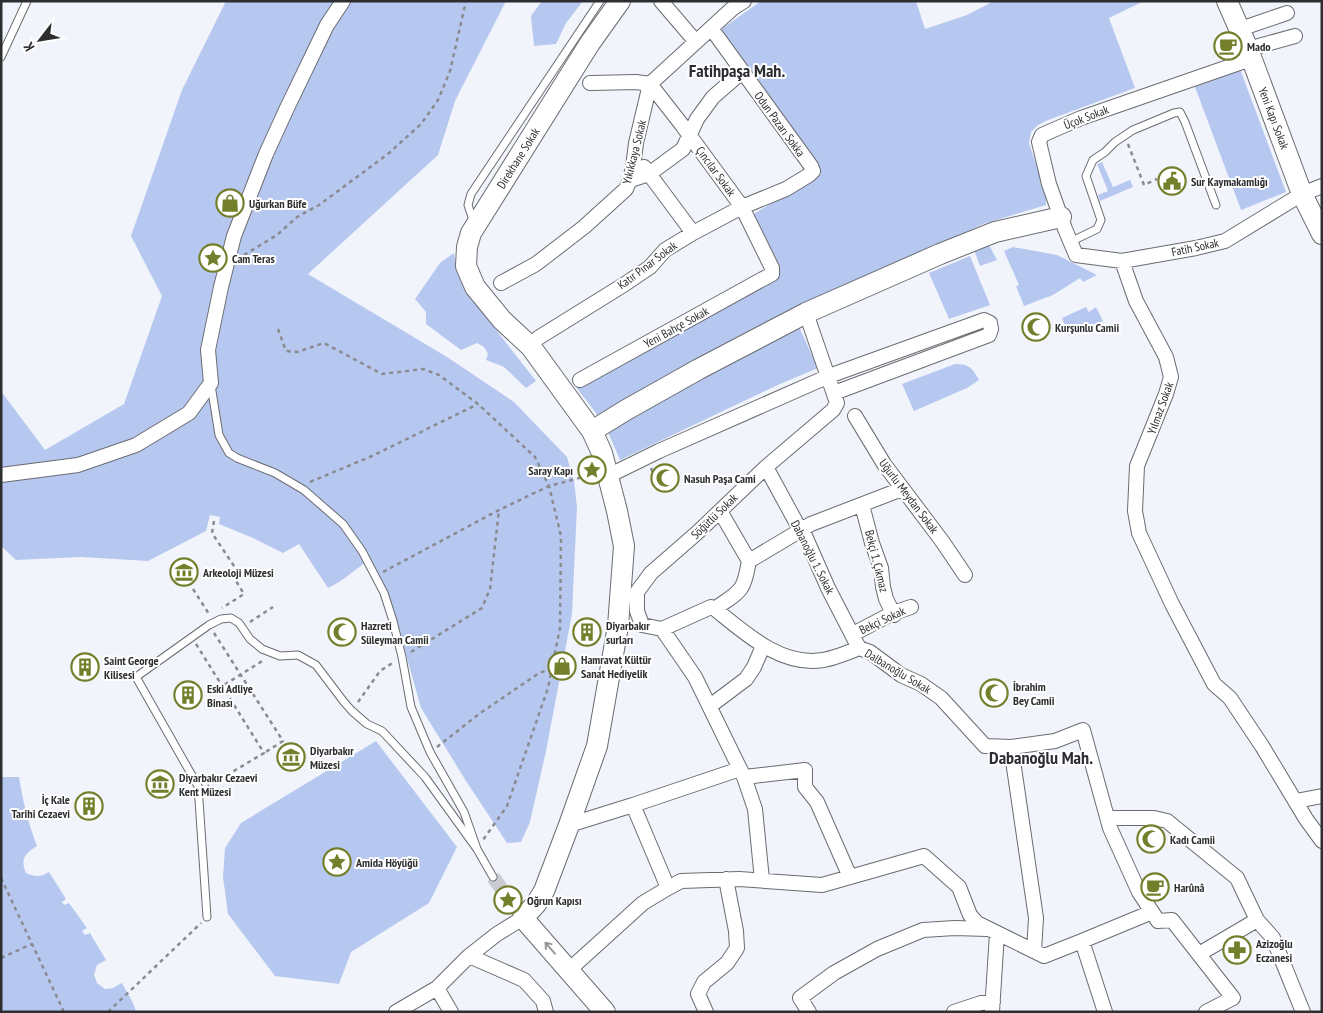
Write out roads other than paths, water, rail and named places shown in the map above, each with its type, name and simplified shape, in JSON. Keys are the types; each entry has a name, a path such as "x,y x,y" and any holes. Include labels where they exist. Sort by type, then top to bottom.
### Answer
{"street":[{"path":"1,475 78,465 136,445 189,413 211,383 208,350 234,236 286,108 327,25 343,1"},
{"name":"Direkhane Sokak","path":"523,918 536,904 544,891 597,746 618,626 624,546 617,512 600,476 602,453 592,431 530,347 502,320 476,286 466,266 467,247 471,233 590,43 620,1"},
{"path":"590,84 636,82 650,84 733,8 744,1"},
{"name":"Yeni Kapı Sokak","path":"1227,1 1280,131 1302,194 1322,234"},
{"path":"666,3 696,42"},
{"path":"1239,30 1287,13"},
{"name":"Odun Pazarı Sokka","path":"711,28 813,171"},
{"name":"Üçok Sokak","path":"1073,248 1049,184 1039,142 1042,135 1294,36"},
{"path":"630,180 649,174 683,150 697,119 713,97 742,72"},
{"name":"Çıncılar Sokak","path":"650,84 742,207 768,259 772,268 772,274"},
{"name":"Yıkıkkaya Sokak","path":"501,283 536,264 584,227 626,189 630,180 636,143 650,84"},
{"path":"634,157 693,233"},
{"name":"Katır Pınar Sokak","path":"538,338 650,267 664,250 742,207 786,189 813,171"},
{"name":"Fatih Sokak","path":"1073,248 1094,258 1122,261 1225,241 1302,194 1322,186"},
{"path":"592,431 699,369 806,312 995,232 1060,217"},
{"name":"Yılmaz Sokak","path":"1122,261 1136,301 1166,357 1171,377 1137,466 1135,511 1139,533 1172,604 1214,684 1230,698 1262,746 1306,819 1322,840"},
{"name":"Yeni Bahçe Sokak","path":"580,380 772,274"},
{"path":"600,476 828,376 984,320 990,323 991,329 989,335 836,398 828,376 806,312"},
{"name":"Söğütlü Sokak","path":"662,629 642,624 637,611 637,592 651,574 766,467 833,410 836,398"},
{"name":"Uğurlu Meydan Sokak","path":"855,416 884,464 965,575"},
{"name":"Dabanoğlu 1. Sokak","path":"766,467 802,529 828,588 859,648"},
{"path":"749,561 811,524 902,489"},
{"name":"Bekçi 1. Çıkmaz","path":"862,505 881,568 886,599 893,614"},
{"path":"720,511 749,561 742,587 736,594 715,608 711,607 662,629 695,677 742,773 755,809 762,880"},
{"name":"Bekçi Sokak","path":"853,634 893,614 912,607"},
{"name":"Dalbanoğlu Sokak","path":"715,608 749,637 763,646 794,660 807,662 822,660 859,648 870,652 901,675 921,684 941,698 985,746 1011,747"},
{"path":"710,706 746,679 754,667 763,646"},
{"path":"1034,951 1036,918 1011,747 1055,741 1083,730 1110,828 1139,892 1158,921 1172,920 1233,998 1206,1012"},
{"path":"569,825 742,773 805,770 805,787 817,802 850,877"},
{"path":"1296,802 1322,796"},
{"path":"633,805 668,888"},
{"path":"1108,818 1154,818 1167,821 1237,878 1257,920 1273,938 1303,1012"},
{"path":"569,970 643,903 681,881 738,879 822,885 924,856 959,887 970,915 977,923 1044,956 1152,912"},
{"path":"706,1012 698,994 704,982 727,962 737,948 736,931 726,879"},
{"path":"401,1010 438,988 469,956 496,934 523,918 605,1012"},
{"path":"1198,954 1257,920"},
{"path":"808,1011 800,998 834,973 877,949 923,930 955,928 993,931"},
{"path":"954,1012 981,1002 992,1007 993,931"},
{"path":"1082,941 1105,1012"},
{"path":"469,956 524,980 543,1000 546,1012"},
{"path":"438,988 451,1012"}],"lane":[{"path":"1,57 27,1"},
{"path":"475,227 468,205 471,194 600,1"},
{"path":"1073,248 1097,229 1101,220 1086,176 1093,160 1133,130 1174,113 1180,112 1185,122 1216,205"},
{"path":"211,383 219,435 229,453 275,473 300,487 342,524 362,551 384,592 402,657 411,707 430,752 464,812 477,849"},
{"path":"207,917 198,786 136,677 211,621 221,619 230,618 240,623 250,639 262,649 280,656 298,655 316,665 352,711 367,724 382,731 425,777 477,849 493,877"}],"tunnel":[{"path":"493,877 523,918"}],"place":[{"name":"Mado","path":"1228,46"},
{"name":"Sur Kaymakamlığı","path":"1172,181"},
{"name":"Uğurkan Büfe","path":"230,203"},
{"name":"Cam Teras","path":"213,258"},
{"name":"Kurşunlu Camii","path":"1036,327"},
{"name":"Saray Kapı","path":"592,470"},
{"name":"Nasuh Paşa Cami","path":"665,478"},
{"name":"Arkeoloji Müzesi","path":"184,572"},
{"name":"Hazreti Süleyman Camii","path":"342,632"},
{"name":"Diyarbakır surları","path":"587,632"},
{"name":"Hamravat Kültür Sanat Hediyelik","path":"562,666"},
{"name":"Saint George Kilisesi","path":"85,667"},
{"name":"İbrahim Bey Camii","path":"994,693"},
{"name":"Eski Adliye Binası","path":"188,695"},
{"name":"Diyarbakır Müzesi","path":"291,757"},
{"name":"Diyarbakır Cezaevi Kent Müzesi","path":"160,784"},
{"name":"İç Kale Tarihi Cezaevi","path":"89,806"},
{"name":"Kadı Camii","path":"1151,839"},
{"name":"Amida Höyüğü","path":"337,862"},
{"name":"Harûnâ","path":"1155,887"},
{"name":"Oğrun Kapısı","path":"508,900"},
{"name":"Azizoğlu Eczanesi","path":"1237,950"}],"district":[{"name":"Fatihpaşa Mah.","path":"737,70"},
{"name":"Dabanoğlu Mah.","path":"1041,757"}]}
